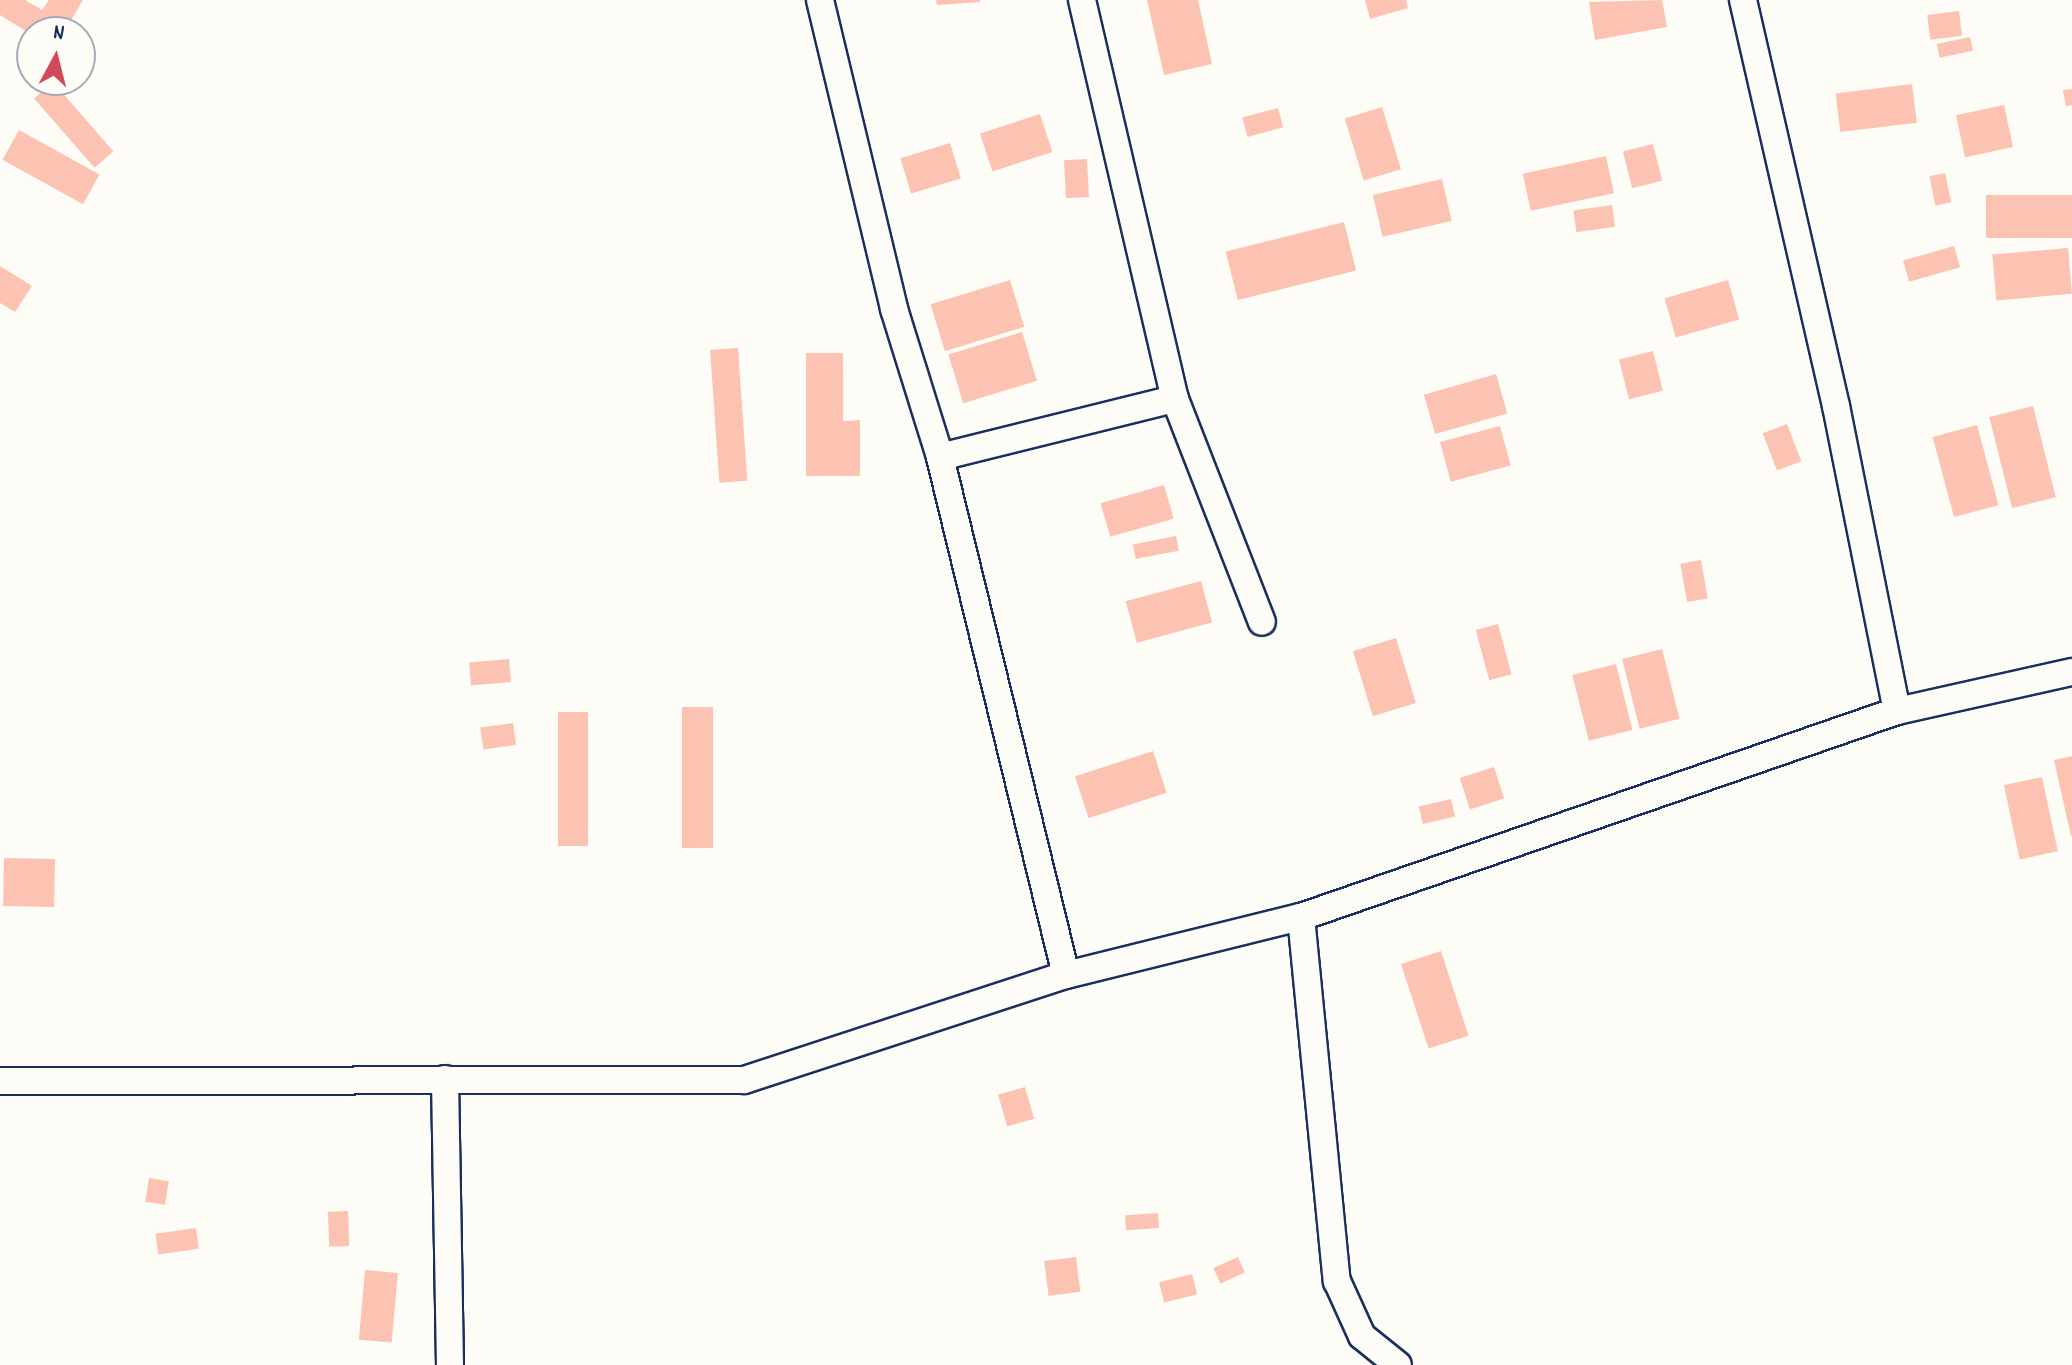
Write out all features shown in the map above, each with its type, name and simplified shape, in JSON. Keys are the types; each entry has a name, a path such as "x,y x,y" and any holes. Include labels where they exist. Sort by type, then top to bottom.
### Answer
{"street":[{"path":"820,0 894,309 940,457 1066,975"},
{"path":"1082,0 1175,399 1262,622"},
{"path":"1743,0 1836,406 1897,711"},
{"path":"940,457 1175,399"},
{"path":"0,1081 744,1080 1066,975 1301,917 1897,711 2072,672"},
{"path":"1301,917 1337,1281 1362,1336 1398,1365"},
{"path":"445,1079 450,1365"}],"building":[{"path":"0,0 25,0 42,10 49,0 83,0 74,16 16,16 16,25 0,15"},
{"path":"936,0 980,0 980,2 937,5"},
{"path":"1147,0 1198,0 1212,64 1164,75"},
{"path":"1365,0 1406,0 1408,8 1370,19"},
{"path":"1662,0 1667,27 1595,40 1589,2"},
{"path":"1959,11 1962,36 1930,40 1927,15"},
{"path":"1970,37 1973,51 1940,58 1937,44"},
{"path":"1912,84 1917,123 1840,132 1836,93"},
{"path":"2072,89 2072,105 2066,106 2063,90"},
{"path":"37,96 65,96 113,151 94,168 34,98"},
{"path":"2004,105 2013,147 1965,157 1956,115"},
{"path":"1382,107 1401,169 1364,181 1345,118"},
{"path":"1278,108 1283,127 1247,137 1242,118"},
{"path":"1040,114 1052,152 992,172 980,133"},
{"path":"19,130 99,175 83,204 3,160"},
{"path":"950,143 961,178 911,194 900,158"},
{"path":"1653,144 1662,181 1632,188 1623,151"},
{"path":"1606,156 1614,193 1531,211 1523,174"},
{"path":"1087,159 1089,197 1066,198 1064,160"},
{"path":"1945,173 1951,202 1936,206 1929,176"},
{"path":"1442,179 1452,221 1382,237 1373,195"},
{"path":"1986,195 2072,195 2072,238 1986,238"},
{"path":"1612,205 1615,227 1576,232 1573,210"},
{"path":"1344,222 1356,271 1238,300 1226,252"},
{"path":"1954,246 1960,267 1909,282 1903,261"},
{"path":"2068,248 2072,294 1996,300 1992,255"},
{"path":"0,266 32,286 15,312 0,303"},
{"path":"1010,280 1024,327 945,351 931,304"},
{"path":"1728,280 1739,319 1676,338 1665,298"},
{"path":"1022,332 1037,381 963,403 948,355"},
{"path":"738,348 747,481 719,483 710,350"},
{"path":"1653,351 1663,391 1629,399 1619,359"},
{"path":"806,353 843,353 843,421 860,420 860,476 806,476"},
{"path":"1496,374 1507,413 1435,434 1424,395"},
{"path":"2033,406 2056,497 2012,508 1989,417"},
{"path":"1787,424 1801,461 1777,471 1763,433"},
{"path":"1977,425 1998,505 1954,517 1933,437"},
{"path":"1500,426 1511,466 1451,482 1440,442"},
{"path":"1164,485 1174,519 1110,537 1101,503"},
{"path":"1176,536 1179,551 1136,559 1133,544"},
{"path":"1701,560 1708,598 1687,602 1680,564"},
{"path":"1201,581 1212,623 1137,643 1126,601"},
{"path":"1498,624 1511,674 1489,680 1476,630"},
{"path":"1396,638 1416,703 1373,716 1353,651"},
{"path":"1662,649 1679,719 1640,729 1622,659"},
{"path":"509,659 511,682 471,685 469,662"},
{"path":"1616,664 1632,730 1589,741 1572,675"},
{"path":"682,707 713,707 713,848 682,848"},
{"path":"558,712 588,712 588,846 558,846"},
{"path":"513,723 516,745 483,749 480,728"},
{"path":"1153,751 1167,793 1089,818 1075,776"},
{"path":"2072,756 2072,836 2071,836 2054,760"},
{"path":"1494,767 1504,798 1470,810 1460,778"},
{"path":"2042,777 2058,851 2020,859 2004,785"},
{"path":"1451,799 1455,817 1423,824 1419,806"},
{"path":"4,858 55,859 54,907 3,906"},
{"path":"1441,951 1469,1036 1429,1049 1401,964"},
{"path":"1025,1087 1034,1119 1007,1126 998,1095"},
{"path":"149,1178 169,1181 165,1205 145,1202"},
{"path":"348,1211 349,1246 329,1247 328,1212"},
{"path":"1158,1213 1159,1228 1126,1230 1125,1215"},
{"path":"196,1228 199,1249 158,1255 155,1234"},
{"path":"1076,1257 1080,1292 1049,1296 1044,1261"},
{"path":"1238,1257 1245,1273 1220,1284 1213,1268"},
{"path":"365,1270 398,1273 392,1343 359,1340"},
{"path":"1192,1274 1197,1294 1164,1303 1159,1282"}]}
